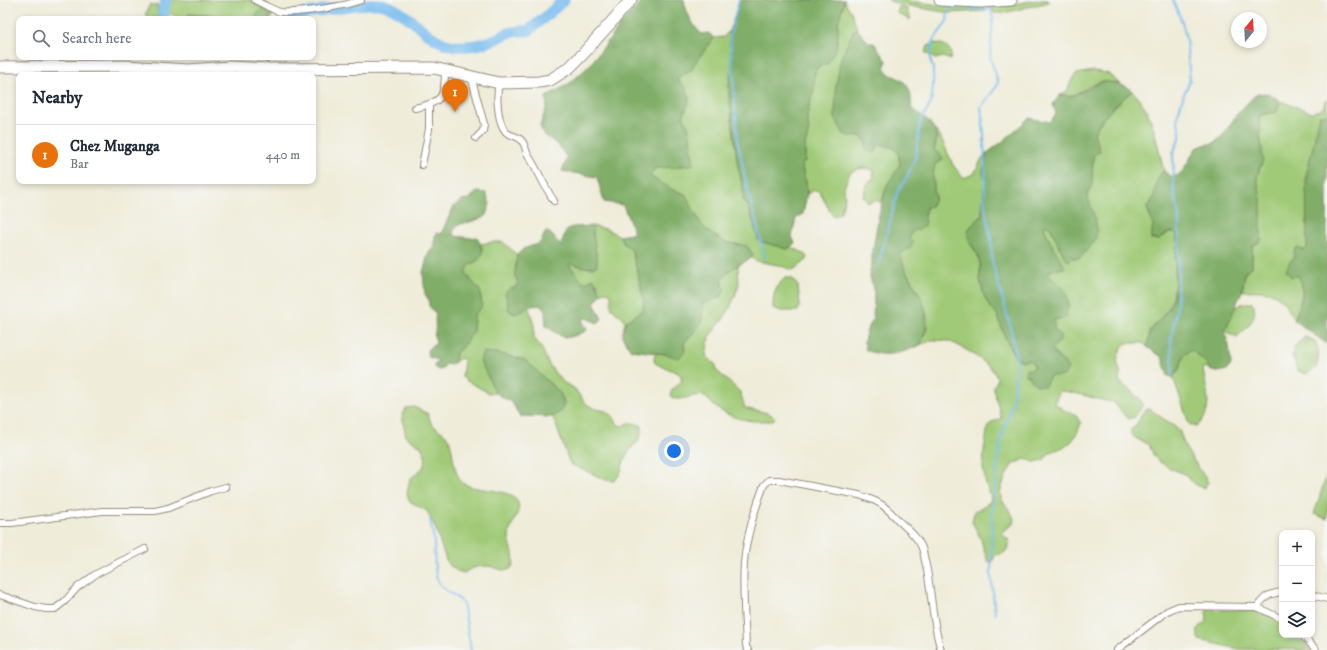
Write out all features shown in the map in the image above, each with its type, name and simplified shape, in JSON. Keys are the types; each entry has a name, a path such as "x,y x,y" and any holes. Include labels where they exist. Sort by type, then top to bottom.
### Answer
{"highway":[{"path":"0,67 125,66 188,70 230,67 270,69 434,68 499,84 539,82 550,80 568,68 582,55 631,0"},
{"path":"940,0 980,2 1011,0"}],"street":[{"path":"255,0 279,12 296,12 361,0"},
{"path":"414,108 436,102 443,94 445,85 445,70"},
{"path":"471,76 484,124 483,131 476,138"},
{"path":"499,84 498,107 502,124 506,132 522,140 538,174 543,180 545,187 554,201"},
{"path":"422,165 429,129 429,105"},
{"path":"748,650 746,646 744,562 748,540 764,485 769,480 779,480 859,495 882,504 915,537 923,551 934,619 941,650"},
{"path":"0,524 12,524 102,511 155,511 168,508 211,491 226,487"},
{"path":"0,594 35,607 55,609 87,580 145,549"},
{"path":"1257,607 1263,598 1279,593"},
{"path":"1315,595 1327,599"},
{"path":"1117,650 1167,611 1179,606 1257,607 1279,618"},
{"path":"1305,638 1316,650"}],"green space":[{"path":"169,0 252,0 263,7 255,16 189,14 188,16 176,16 167,11"},
{"path":"644,0 684,0 688,14 696,27 702,34 709,33 714,38 694,64 691,71 677,79 688,92 689,96 688,105 683,116 690,133 691,151 694,164 655,168 650,176 673,190 685,194 701,224 709,232 724,242 747,246 753,255 751,258 730,270 722,280 724,290 722,296 703,305 702,319 699,327 684,343 685,350 679,358 665,354 631,350 622,336 625,322 642,311 644,303 631,248 624,244 620,236 634,233 623,205 604,202 597,177 562,171 567,158 559,146 543,134 540,126 547,106 546,97 570,83 590,65 626,18"},
{"path":"739,0 845,0 838,22 836,49 827,64 817,68 814,75 814,87 807,118 809,130 805,145 805,161 802,165 807,194 803,214 796,218 792,237 795,243 787,249 759,241 749,207 743,200 743,188 738,167 729,95 732,65 729,31"},
{"path":"888,0 902,0 947,6 984,7 986,9 984,11 949,13 898,4"},
{"path":"1048,0 1048,2 1003,13 994,13 993,10 993,6"},
{"path":"844,1 852,13 857,29 854,30 841,58 836,87 835,118 844,134 852,137 861,136 866,142 892,147 898,152 900,164 888,183 881,203 876,200 868,203 863,196 866,186 873,179 874,171 868,168 862,168 850,173 843,190 845,196 841,213 834,216 819,191 815,190 807,194 802,165 805,161 805,145 809,130 807,118 814,87 814,75 817,68 823,65 838,35 838,22"},
{"path":"150,4 155,6 158,5 158,16 145,15"},
{"path":"899,6 907,9 910,20 897,13"},
{"path":"263,7 271,10 273,14 272,16 255,16"},
{"path":"189,14 225,16 187,16"},
{"path":"857,29 869,43 874,43 887,61 884,68 886,71 900,79 909,88 911,108 928,120 934,128 936,138 934,150 941,155 943,160 935,164 933,175 935,199 932,205 926,208 924,215 926,221 924,226 912,233 909,238 913,242 911,246 901,253 903,267 923,301 926,317 926,330 920,345 900,353 893,354 880,354 866,350 864,342 866,332 873,319 874,290 869,273 872,264 872,255 879,214 888,183 900,164 898,152 892,147 884,145 879,145 875,153 866,150 866,142 861,136 852,137 844,134 835,118 836,87 841,58 854,30"},
{"path":"729,31 732,65 729,95 738,167 743,188 743,200 749,207 759,241 787,249 791,247 804,253 807,257 807,260 793,270 778,265 757,261 751,258 753,254 747,246 724,242 709,232 701,224 685,194 673,190 650,176 655,168 694,164 691,151 690,133 683,116 688,105 689,96 688,92 677,79 691,71 694,64 714,38 724,37"},
{"path":"936,43 945,46 950,50 950,60 943,57 935,59 925,52 928,46"},
{"path":"1093,71 1107,73 1120,84 1101,82 1070,96 1060,95 1066,93 1076,74"},
{"path":"1101,82 1109,82 1125,86 1132,91 1105,116 1094,133 1100,151 1093,156 1092,186 1087,193 1095,218 1097,231 1093,243 1080,258 1072,258 1069,261 1065,258 1049,225 1045,225 1044,227 1065,268 1051,270 1049,274 1051,278 1061,286 1068,299 1066,317 1062,319 1055,319 1054,330 1060,334 1060,341 1052,349 1068,368 1064,376 1050,376 1045,386 1039,386 1033,383 1029,376 1025,374 1026,369 1031,370 1034,367 1034,364 1029,360 1023,361 1016,358 1005,337 997,314 990,308 984,296 980,280 980,264 978,255 970,243 968,231 982,214 985,181 983,172 987,153 1029,118 1050,122 1056,114 1053,104 1060,95 1070,96"},
{"path":"1132,91 1145,108 1154,128 1164,171 1158,179 1153,198 1147,208 1153,225 1151,239 1158,240 1169,232 1174,232 1177,235 1174,295 1169,308 1150,331 1147,347 1143,343 1126,343 1118,357 1118,364 1121,373 1119,378 1120,382 1140,399 1143,405 1135,417 1129,419 1113,402 1060,391 1054,403 1064,410 1075,414 1081,423 1079,429 1067,446 1052,451 1044,460 1035,462 1025,459 1013,464 1007,473 1000,492 1003,502 1011,512 1014,519 1013,524 1003,531 1002,534 1009,540 1009,547 1004,553 995,555 992,563 988,561 981,539 972,522 974,512 990,502 991,497 986,485 983,467 988,426 992,422 1001,419 993,387 997,382 997,379 991,368 976,356 959,346 943,340 929,341 920,345 926,331 926,312 902,260 901,252 909,248 909,238 924,215 926,208 932,205 935,199 933,175 935,163 934,151 937,139 935,130 941,138 953,165 963,178 974,174 982,158 987,153 983,172 985,181 982,214 971,226 970,243 978,255 980,264 980,280 990,308 997,314 1005,337 1013,353 1023,361 1029,360 1034,364 1034,367 1031,370 1050,376 1066,364 1052,349 1055,344 1053,330 1055,319 1062,319 1069,306 1064,289 1050,278 1049,274 1051,270 1064,267 1044,227 1045,225 1049,224 1065,258 1080,258 1094,242 1087,193 1092,186 1093,155 1100,151 1094,134 1105,116"},
{"path":"1257,93 1270,94 1280,101 1277,112 1260,115 1259,122 1263,160 1257,176 1261,201 1261,241 1252,247 1252,267 1245,272 1242,291 1225,331 1229,346 1231,365 1227,370 1218,372 1212,371 1192,350 1184,355 1179,369 1173,377 1168,376 1162,357 1147,347 1150,331 1169,308 1174,295 1177,235 1174,232 1169,232 1158,240 1151,239 1153,225 1147,208 1153,198 1156,182 1159,176 1164,171 1172,177 1177,176 1182,172 1196,148 1214,143 1223,135 1237,114"},
{"path":"1327,99 1327,115 1320,115 1307,248 1304,250 1297,248 1295,251 1295,265 1302,284 1302,293 1298,311 1294,320 1285,304 1275,295 1269,292 1261,291 1242,291 1245,272 1252,267 1252,247 1261,201 1257,176 1263,160 1259,122 1260,115 1277,112 1280,101 1311,112 1322,109"},
{"path":"1320,115 1327,115 1327,344 1294,320 1302,298 1302,287 1298,276 1291,277 1286,271 1290,261 1294,258 1294,252 1297,247 1304,250 1307,248 1306,176"},
{"path":"477,192 486,193 490,204 485,217 460,224 453,231 455,236 471,238 477,237 481,246 481,257 479,260 470,264 466,272 480,291 482,305 474,316 473,332 464,345 456,352 455,362 451,365 445,364 443,369 439,370 435,368 434,365 438,360 428,357 427,350 431,346 435,345 436,341 434,336 436,314 429,306 429,300 425,294 423,273 428,254 433,248 436,233 441,234 454,206 464,199 468,200"},
{"path":"592,226 606,229 620,236 624,244 631,248 644,296 644,304 643,311 625,322 623,317 612,308 610,293 602,293 599,291 597,283 586,284 579,278 569,264 593,268 597,260"},
{"path":"592,226 597,266 587,267 569,264 579,278 586,283 593,278 602,293 594,303 602,319 598,323 586,318 582,320 587,329 586,331 564,338 546,326 543,306 530,306 514,314 509,310 505,293 510,288 515,288 518,282 515,277 517,255 523,249 540,243 546,231 551,234 562,247 562,241 567,229 573,227"},
{"path":"503,242 517,255 516,272 518,282 515,288 522,312 528,307 534,326 534,338 542,349 547,361 555,373 564,383 574,388 586,404 611,414 618,425 622,426 627,423 632,423 642,426 641,435 638,441 628,453 619,475 614,481 606,480 570,464 553,417 562,410 564,403 560,393 525,360 497,353 490,380 496,393 489,393 462,377 464,360 460,358 455,362 456,352 460,350 473,332 474,316 480,291 466,272 470,264 476,262 483,250 480,244"},
{"path":"738,265 739,284 735,296 729,310 710,335 706,356 716,365 716,370 740,392 745,408 772,415 775,418 770,421 752,421 733,417 717,408 707,398 699,395 680,399 672,398 672,390 682,381 680,374 655,363 654,358 656,352 665,354 684,343 699,326 702,319 703,305 724,290 722,280 730,270"},
{"path":"785,278 792,278 798,286 800,305 798,311 781,311 773,308 775,291"},
{"path":"1245,303 1253,303 1253,318 1248,326 1237,337 1225,331 1231,314 1237,306"},
{"path":"1305,337 1315,341 1318,348 1318,361 1316,368 1306,374 1298,371 1292,356 1295,346"},
{"path":"1192,350 1206,362 1212,371 1205,367 1203,368 1208,407 1202,421 1196,427 1189,424 1173,377 1179,369 1184,355"},
{"path":"483,352 497,353 525,360 560,393 564,403 562,410 553,417 520,416 512,403 496,393 480,361"},
{"path":"414,407 428,414 431,423 449,439 456,471 461,481 465,484 478,488 509,494 518,503 519,506 517,514 509,537 514,559 513,567 510,569 505,570 484,566 464,573 457,571 447,563 435,527 427,511 409,501 407,493 410,479 423,468 426,458 421,446 406,437 402,415 406,408"},
{"path":"1150,409 1179,430 1186,449 1208,482 1204,488 1196,485 1184,474 1158,461 1149,445 1131,434 1131,429 1136,425 1144,411"},
{"path":"1327,474 1327,519 1314,514"},
{"path":"1208,609 1246,611 1274,617 1279,620 1279,638 1299,638 1311,650 1239,649 1199,640 1198,630 1207,619 1206,612"}],"waterway":[{"path":"164,16 163,12 166,0"},
{"path":"297,16 332,8 382,4 391,7 408,17 439,41 455,46 474,46 516,31 528,31 564,0"},
{"path":"739,0 730,34 738,143 749,196 765,258"},
{"path":"1173,0 1182,22 1186,38 1190,81 1184,94 1177,117 1180,138 1173,153 1174,191 1179,217 1177,304 1171,341 1173,375"},
{"path":"990,6 993,18 990,57 998,82 997,86 981,107 984,134 984,204 991,238 992,261 1011,330 1017,362 1013,400 1000,443 992,513 991,575 995,613"},
{"path":"878,266 898,191 907,177 916,156 920,122 931,103 933,68 930,59 932,45 935,38 947,21 950,9 953,7 985,10 990,8"},
{"path":"430,519 434,537 435,569 437,579 444,589 463,603 471,650"}],"place":[{"name":"Chez Muganga","path":"455,112"}]}
